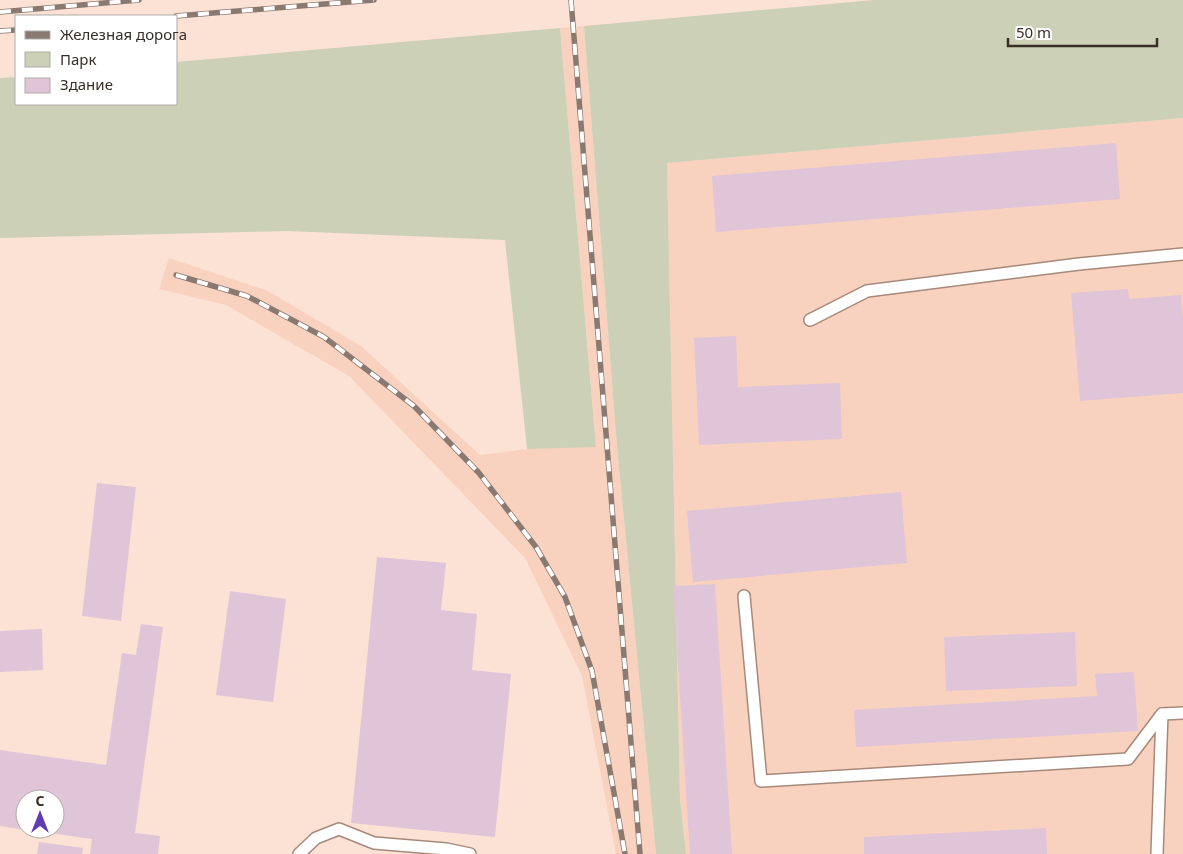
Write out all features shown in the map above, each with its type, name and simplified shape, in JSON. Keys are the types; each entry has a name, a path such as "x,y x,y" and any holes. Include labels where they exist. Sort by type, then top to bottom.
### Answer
{"lane":[{"path":"810,320 867,291 1079,264 1183,254"},
{"path":"744,596 760,781 1128,759 1162,714"},
{"path":"1162,714 1183,713"},
{"path":"1157,854 1162,714"},
{"path":"299,854 316,838 339,828 374,843 446,849 470,854"}],"shaded area":[{"path":"584,26 617,446 656,854 616,854 582,676 525,558 349,376 226,305 159,289 169,258 268,291 361,346 480,455 527,449 596,446 560,28"},
{"path":"1183,118 1183,854 686,854 680,799 667,163"}],"green space":[{"path":"874,0 1183,0 1183,118 667,163 680,799 686,854 656,854 617,446 584,26"},
{"path":"560,28 596,447 527,449 505,240 287,231 0,238 0,78 15,77 15,105 178,105 178,62"}],"building":[{"path":"1116,143 1120,199 716,232 712,176"},
{"path":"1128,289 1129,299 1181,295 1183,318 1183,393 1080,401 1071,293"},
{"path":"736,336 738,387 840,383 842,439 699,445 694,338"},
{"path":"97,483 136,487 121,621 82,616"},
{"path":"901,492 907,563 693,582 687,511"},
{"path":"377,557 446,563 441,610 477,614 472,670 511,674 495,837 351,823"},
{"path":"715,584 732,854 690,854 673,586"},
{"path":"230,591 286,599 273,702 216,695"},
{"path":"141,624 163,627 135,833 160,836 158,854 90,854 92,839 65,835 65,789 15,789 15,828 0,826 0,750 106,765 122,653 136,655"},
{"path":"42,629 43,670 0,672 0,631"},
{"path":"1075,632 1077,686 946,691 944,637"},
{"path":"1134,672 1138,731 856,747 854,710 1097,696 1095,674"},
{"path":"1046,828 1047,854 864,854 864,837"},
{"path":"39,842 83,848 82,854 37,854"}],"railway":[{"path":"0,12 139,0"},
{"path":"178,16 374,0"},
{"path":"571,0 640,854"},
{"path":"0,31 15,30"},
{"path":"176,275 247,296 324,337 414,406 479,473 536,547 565,597 592,671 625,854"}]}
